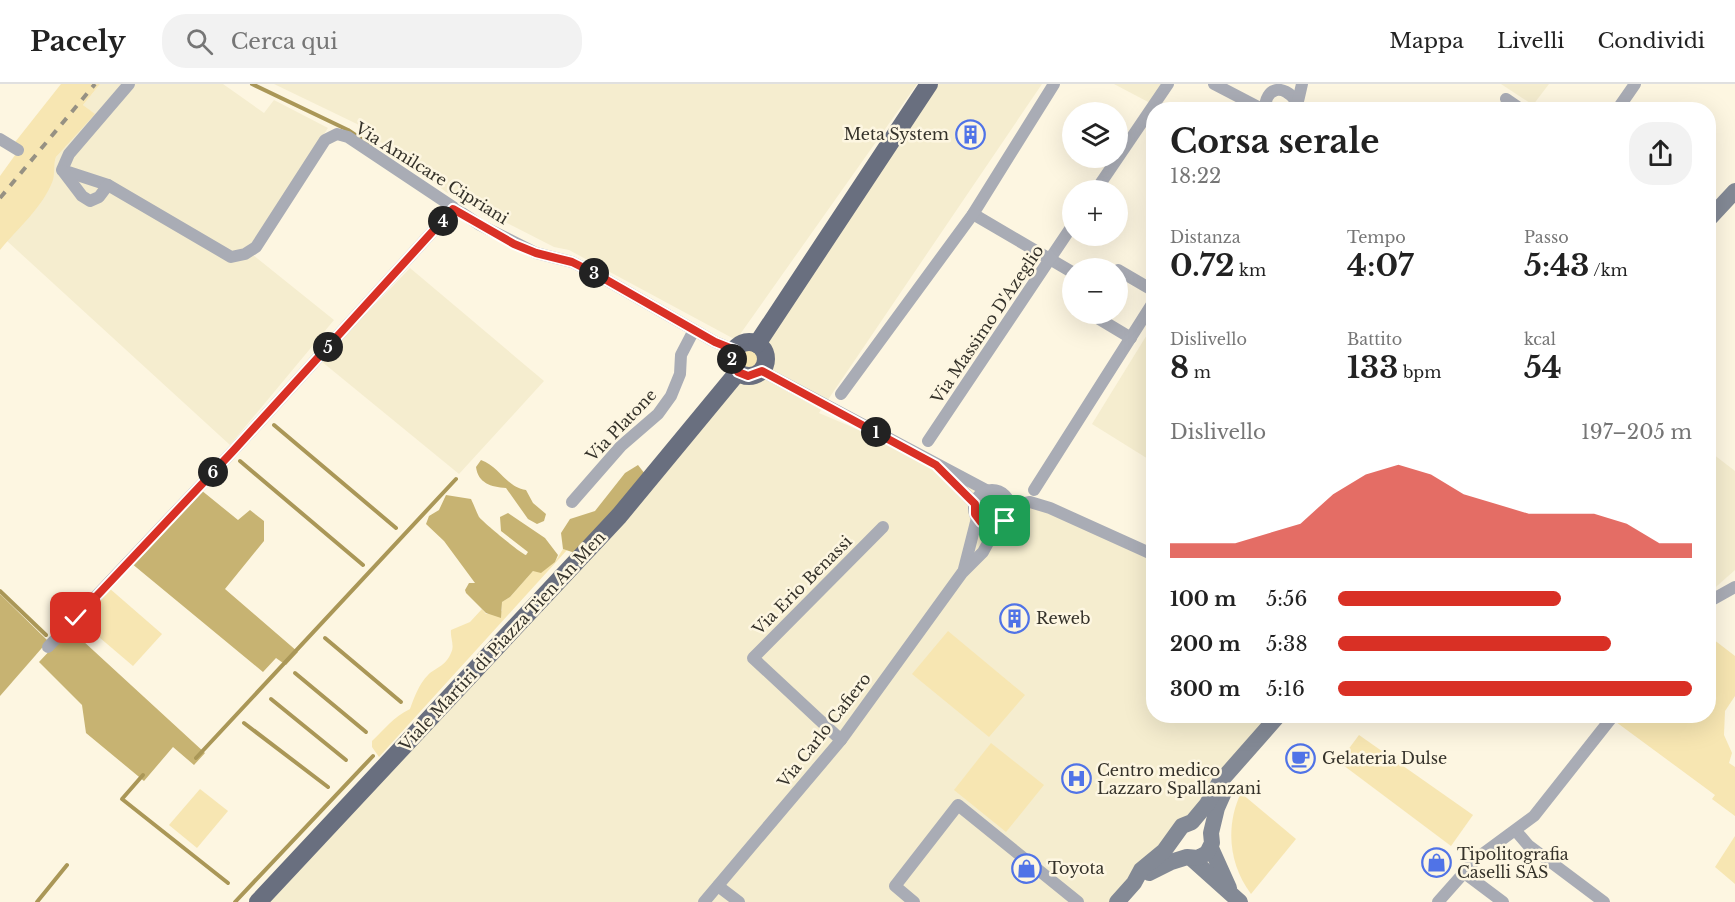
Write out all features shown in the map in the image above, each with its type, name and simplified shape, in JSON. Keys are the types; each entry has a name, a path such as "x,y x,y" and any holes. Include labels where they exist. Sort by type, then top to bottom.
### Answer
{"main road":[{"path":"757,344 929,84"},
{"path":"1716,211 1735,191"},
{"path":"743,344 757,344 766,356 762,371 748,376 738,372 732,360 735,350 743,344"},
{"name":"Viale Martiri di Piazza Tien An Men","path":"258,902 619,516 738,372"},
{"path":"1118,902 1134,883 1140,870 1160,855 1182,826 1192,822 1207,804 1219,783 1272,723"},
{"path":"1134,883 1158,867 1203,856 1211,841 1231,772"},
{"path":"1192,822 1203,824 1236,898"},
{"path":"1176,835 1178,850 1236,898"}],"street":[{"path":"62,170 69,154 129,84"},
{"path":"841,394 973,214 1054,84"},
{"path":"1156,102 1168,84"},
{"path":"1214,84 1249,102"},
{"path":"1297,102 1302,84"},
{"path":"1623,102 1635,84"},
{"path":"1237,96 1279,88 1290,92 1295,102"},
{"path":"1265,102 1265,99 1279,88"},
{"path":"1506,99 1510,102"},
{"path":"1103,180 1146,116"},
{"name":"Via Amilcare Cipriani","path":"108,185 231,257 245,254 256,247 325,140 337,134 348,137 453,209 514,244 536,253 572,262 694,330 735,350"},
{"path":"0,139 18,150"},
{"path":"62,170 108,185 99,197 90,201 82,196 62,170"},
{"path":"48,647 234,450 453,209"},
{"path":"973,214 1062,266"},
{"name":"Via Massimo D'Azeglio","path":"928,441 1062,242"},
{"path":"1128,276 1146,286"},
{"path":"1010,506 1032,496 1146,314"},
{"path":"1108,324 1131,338"},
{"name":"Via Platone","path":"572,502 621,446 658,414 671,396 680,374 681,355 694,330"},
{"path":"762,371 936,465 988,491 1002,493 1010,506 1008,517 997,526 985,525 977,518 975,504 936,465"},
{"path":"975,504 980,496 988,491"},
{"path":"1032,496 1050,508 1146,551"},
{"name":"Via Carlo Cafiero","path":"962,573 977,518"},
{"name":"Via Carlo Cafiero","path":"704,902 841,740 962,573 983,552 997,526"},
{"name":"Via Erio Benassi","path":"841,740 753,658 882,527"},
{"path":"1716,598 1735,587"},
{"path":"1438,902 1477,858 1516,831 1544,805 1608,723"},
{"path":"914,902 895,886 958,805 1078,902"},
{"path":"1516,831 1528,845 1604,902"},
{"path":"1463,872 1503,902"},
{"path":"718,886 739,902"}],"shaded area":[{"path":"61,84 100,84 83,105 95,114 56,157 53,180 49,190 30,217 0,250 0,176 18,151 12,146"},
{"path":"100,84 223,84 264,113 274,100 328,128 247,250 334,320 230,445 7,241 46,194 56,157 94,114 83,105"},
{"path":"274,84 917,84 736,340 569,250 554,247 446,192 357,124"},
{"path":"934,84 1042,84 819,413 1146,552 1146,723 1272,723 1118,902 268,902 729,395"},
{"path":"1114,84 1165,84 1153,102 1148,102"},
{"path":"1501,84 1549,84 1535,102 1528,102"},
{"path":"410,268 544,381 459,474 321,361"},
{"path":"1146,336 1146,458 1092,424"},
{"path":"749,348 757,352 761,360 757,368 749,372 741,368 737,360 741,352"},
{"path":"1716,456 1735,471 1735,570 1716,587"},
{"path":"481,460 488,463 513,485 526,490 533,503 546,514 544,521 537,524 528,519 506,488 495,487 482,480 476,467"},
{"path":"638,465 645,474 578,554 563,549 561,533 570,519 595,511 625,473"},
{"path":"201,490 238,520 250,510 264,521 264,541 225,589 298,652 286,665 276,658 263,672 131,563"},
{"path":"446,495 471,499 479,517 526,555 528,552 501,531 500,517 508,513 545,538 558,555 555,562 541,573 533,571 510,597 502,602 501,618 486,613 466,593 465,590 469,583 475,583 444,541 426,524 429,516 439,510"},
{"path":"563,549 567,550 379,757 372,747 372,741 394,719 410,709 425,679 449,658 453,647 451,630 470,622 482,609 486,614 502,611 502,602 510,597 533,571 555,562"},
{"path":"109,588 162,634 133,666 79,620"},
{"path":"0,594 48,641 0,696"},
{"path":"70,629 205,753 194,765 173,747 144,781 86,733 82,705 39,662"},
{"path":"948,631 1025,695 989,737 912,674"},
{"path":"1716,641 1735,656 1735,696 1725,711 1724,735 1732,753 1729,763 1735,767 1735,816 1712,799 1715,795 1617,723 1716,723"},
{"path":"1359,735 1473,815 1451,846 1339,762"},
{"path":"991,743 1044,785 1006,832 954,790"},
{"path":"200,789 228,811 197,848 169,825"},
{"path":"1241,793 1296,839 1251,894 1238,871 1232,845 1233,819"},
{"path":"1735,836 1735,884 1715,867"}],"waterway":[{"path":"252,84 348,130 370,145"},
{"path":"274,425 396,528"},
{"path":"240,461 363,565"},
{"path":"196,758 456,479"},
{"path":"0,591 46,635"},
{"path":"325,638 401,702"},
{"path":"295,673 366,732"},
{"path":"271,699 346,760"},
{"path":"244,723 328,787"},
{"path":"235,902 373,756"},
{"path":"143,775 122,799 228,883"},
{"path":"37,902 67,865"}],"railway":[{"path":"0,198 95,84"}],"place":[{"name":"Meta System","path":"970,134"},
{"name":"Reweb","path":"1015,618"},
{"name":"Gelateria Dulse","path":"1301,758"},
{"name":"Centro medico Lazzaro Spallanzani","path":"1076,779"},
{"name":"Tipolitografia Caselli SAS","path":"1436,863"},
{"name":"Toyota","path":"1027,868"}],"route":[{"path":"76,618 234,450 453,209 514,244 536,253 572,262 596,274 715,342 735,350 732,360 738,372 753,376 762,371 936,465 975,504 975,514 981,522 985,525 997,526 1005,521"}]}
